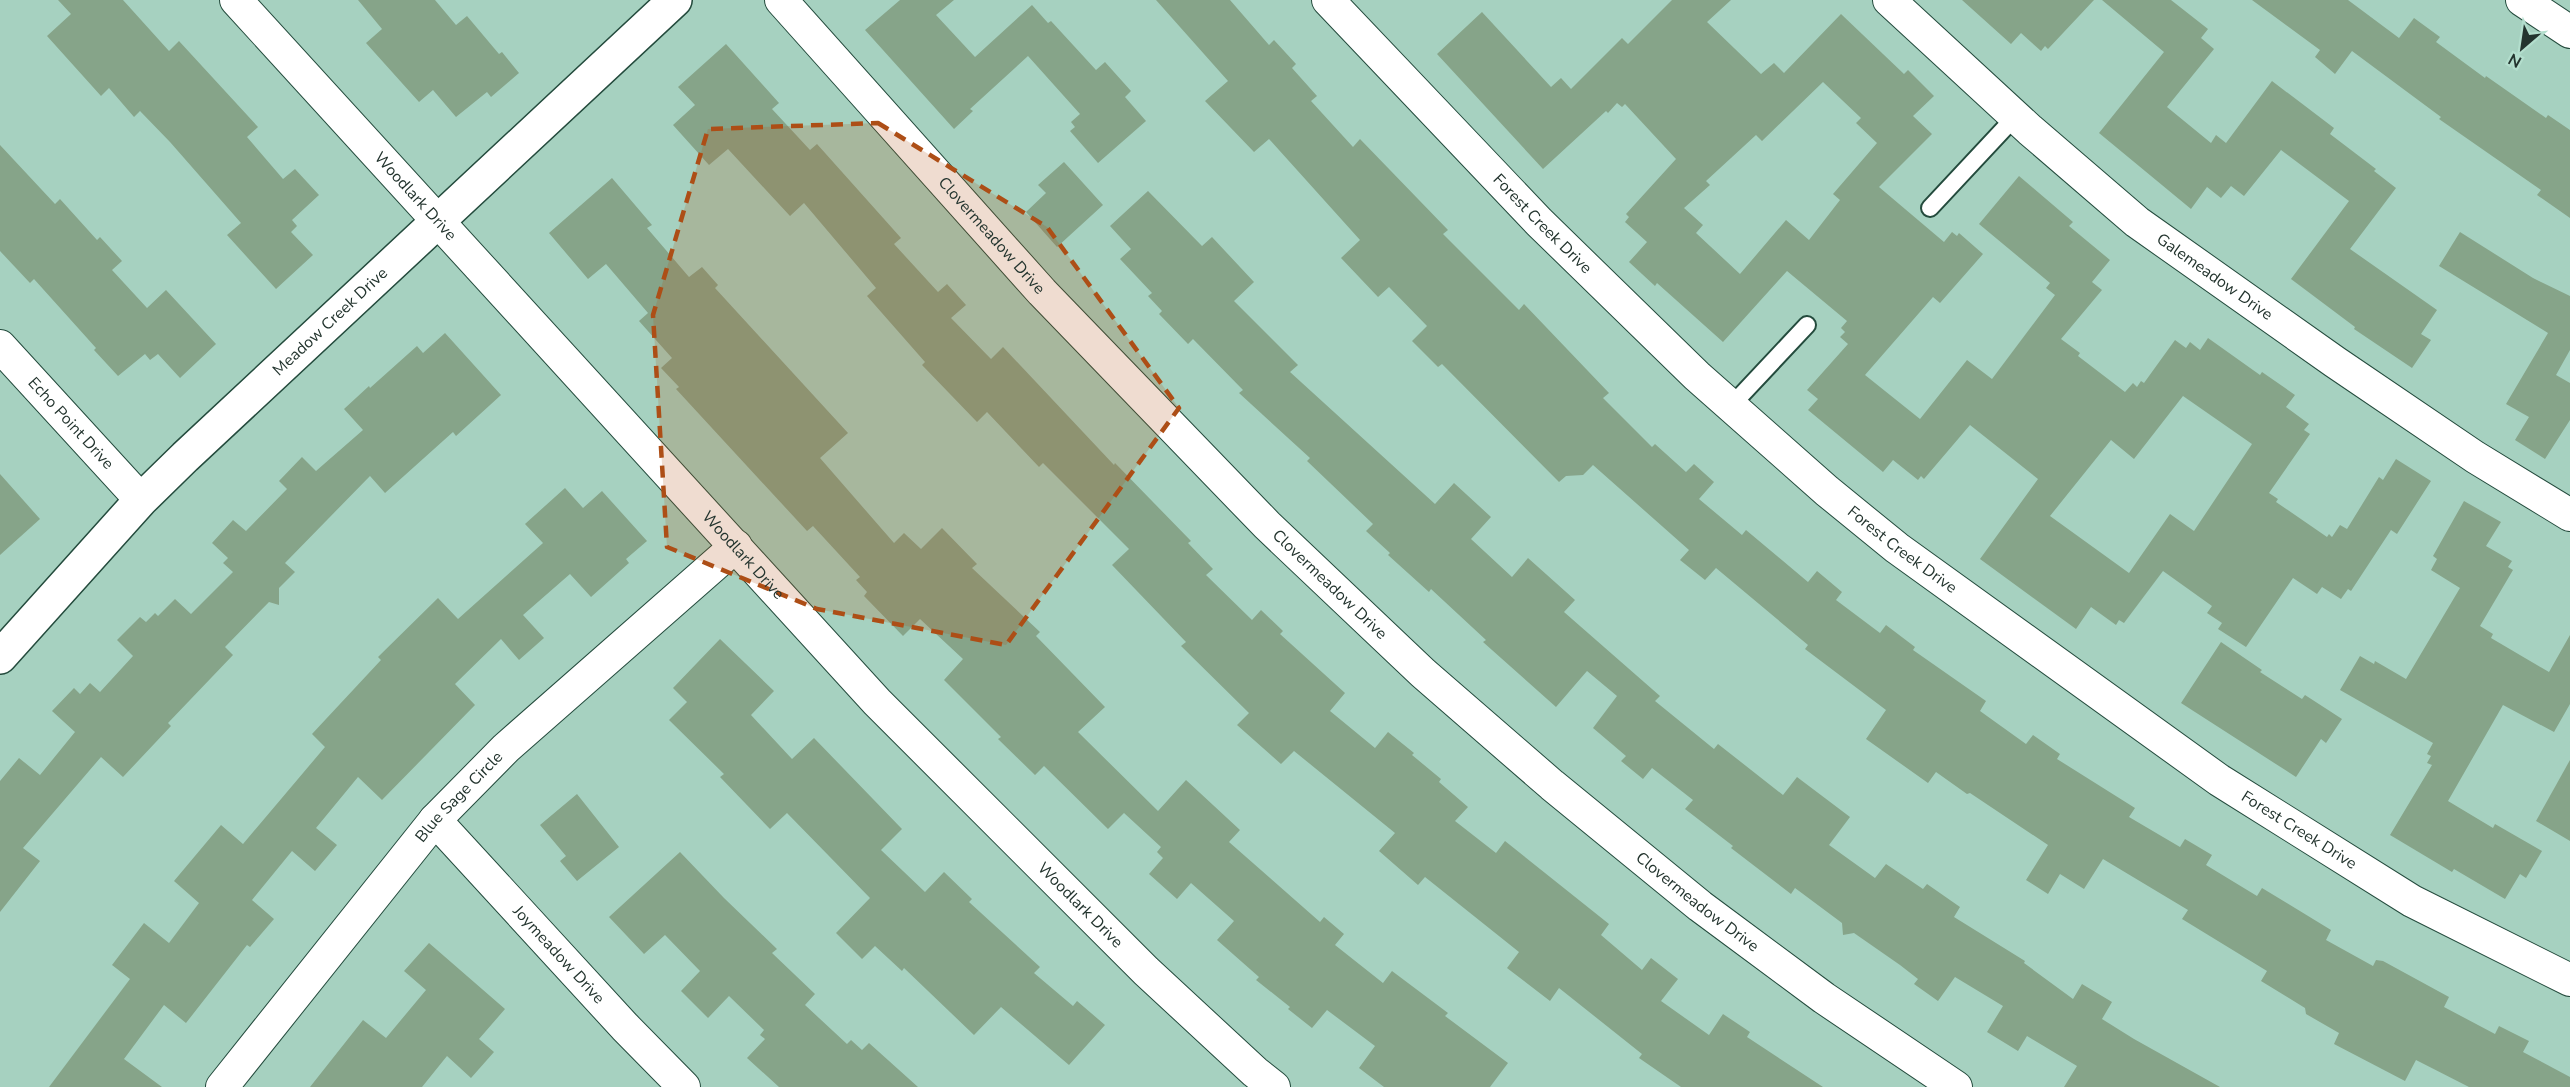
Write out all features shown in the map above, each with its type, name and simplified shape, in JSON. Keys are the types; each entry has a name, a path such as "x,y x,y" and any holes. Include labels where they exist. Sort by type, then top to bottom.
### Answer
{"street":[{"name":"Woodlark Drive","path":"236,0 877,702 1146,971 1274,1087"},
{"name":"Meadow Creek Drive","path":"0,657 141,500 675,0"},
{"name":"Clovermeadow Drive","path":"781,0 1042,292 1267,525 1423,673 1552,786 1700,906 1824,998 1956,1087"},
{"name":"Forest Creek Drive","path":"1328,0 1539,222 1696,376 1827,491 1897,548 2218,780 2412,901 2570,980"},
{"name":"Galemeadow Drive","path":"1889,0 2015,117 2147,229 2410,413 2570,515"},
{"path":"2522,0 2570,32"},
{"name":"Echo Point Drive","path":"0,346 141,500"},
{"name":"Blue Sage Circle","path":"222,1087 435,820 506,748 736,546"},
{"name":"Joymeadow Drive","path":"435,820 625,1027 684,1087"}],"lane":[{"path":"1930,208 2015,117"},
{"path":"1731,406 1807,325"}],"highlighted area":[{"path":"878,123 1047,227 1179,408 1006,645 817,609 667,547 653,315 708,129"}],"building":[{"path":"58,0 123,0 169,51 179,41 258,127 247,137 283,179 295,169 319,195 292,220 297,226 291,232 313,255 276,289 227,235 241,223 170,142 140,111 134,117 109,88 101,96 47,36 71,14"},
{"path":"358,0 435,0 456,25 467,16 499,54 502,52 519,73 491,97 487,92 456,117 433,90 419,102 366,43 382,29"},
{"path":"900,0 954,0 936,15 975,57 1032,5 1048,23 1051,21 1096,70 1105,62 1131,91 1125,97 1146,121 1098,163 1070,131 1075,127 1071,122 1080,114 1028,56 970,109 973,111 954,129 865,30"},
{"path":"1156,0 1230,0 1269,45 1274,40 1296,64 1292,68 1317,96 1311,101 1353,147 1360,139 1448,230 1443,234 1519,310 1524,304 1609,393 1603,398 1652,447 1655,444 1686,472 1694,464 1714,482 1699,499 1742,535 1746,530 1808,582 1817,571 1842,592 1836,600 1880,633 1886,625 1915,647 1913,650 1986,701 1980,711 2026,744 2033,735 2060,754 2057,759 2135,808 2129,817 2180,847 2185,839 2212,855 2206,865 2257,896 2262,888 2331,930 2326,940 2373,966 2376,960 2383,961 2449,997 2444,1007 2495,1034 2499,1026 2529,1041 2523,1052 2570,1077 2570,1087 2469,1087 2416,1060 2405,1081 2334,1044 2339,1033 2306,1014 2305,1008 2261,981 2267,971 2182,919 2188,910 2103,859 2084,889 2060,874 2048,894 2026,880 2048,845 1936,772 1928,783 1866,739 1886,710 1805,649 1808,645 1716,568 1705,580 1680,560 1689,550 1593,465 1583,475 1566,476 1559,482 1442,364 1438,367 1412,341 1427,326 1389,287 1378,297 1341,258 1360,240 1269,139 1254,152 1205,101 1228,81"},
{"path":"1672,0 1731,0 1707,22 1761,74 1774,63 1784,73 1841,14 1904,74 1908,70 1934,96 1913,116 1932,134 1879,187 1944,242 1952,232 1957,236 1959,233 1983,254 1940,303 1933,297 1865,375 1920,419 1967,360 1992,379 2055,295 2046,288 2050,283 1979,224 2019,176 2073,222 2069,226 2110,260 2092,282 2102,290 2061,339 2080,353 2078,356 2125,392 2133,383 2137,387 2141,381 2144,383 2175,340 2186,348 2190,342 2200,350 2208,338 2260,375 2262,372 2295,395 2286,407 2309,424 2304,430 2310,434 2269,493 2278,499 2276,502 2327,537 2329,534 2332,537 2340,525 2347,529 2379,477 2383,480 2396,459 2431,481 2397,534 2391,530 2351,591 2348,589 2341,599 2322,587 2317,594 2293,578 2246,647 2218,629 2222,623 2207,613 2212,606 2163,571 2124,623 2119,620 2116,625 2091,607 2076,629 1980,559 2038,479 1970,425 1924,479 1921,476 1918,480 1893,460 1883,472 1808,410 1818,399 1807,390 1848,344 1840,337 1845,332 1841,328 1847,321 1787,271 1723,342 1657,283 1655,286 1629,262 1647,242 1625,222 1629,217 1626,214 1676,159 1625,104 1622,107 1617,103 1608,113 1606,111 1543,169 1437,54 1482,12 1551,87 1561,78 1571,89 1622,38 1628,44","holes":["1823,82 1861,118 1856,123 1877,143 1833,194 1840,200 1809,240 1786,220 1740,274 1696,233 1703,225 1684,208 1710,185 1706,181 1756,135 1762,141","2183,396 2252,444 2194,531 2170,514 2129,573 2050,516 2111,440 2134,459"]},
{"path":"1962,0 2094,0 2048,49 2045,46 2041,51 2021,33 2011,44"},
{"path":"2102,0 2171,0 2208,29 2201,38 2214,49 2167,107 2211,143 2216,135 2226,143 2272,81 2334,128 2330,134 2376,169 2374,171 2396,188 2350,249 2437,310 2421,334 2431,340 2412,368 2354,329 2355,327 2291,279 2349,201 2281,150 2244,196 2231,186 2221,198 2207,187 2191,209 2099,133 2164,52"},
{"path":"2252,0 2348,0 2399,38 2414,18 2440,37 2436,42 2485,78 2486,76 2546,118 2548,115 2570,130 2570,218 2537,195 2541,190 2439,119 2441,117 2352,51 2335,74 2315,57 2320,50"},
{"path":"726,44 779,103 772,109 810,150 817,144 901,238 894,244 938,292 947,284 966,305 951,318 991,359 1003,347 1114,465 1115,463 1191,541 1188,543 1213,569 1206,575 1252,620 1261,610 1283,631 1280,634 1345,693 1330,711 1375,748 1388,732 1414,753 1412,755 1441,779 1439,782 1468,807 1455,821 1496,853 1505,841 1609,924 1601,935 1642,970 1651,958 1678,979 1661,1001 1709,1035 1723,1014 1750,1032 1747,1037 1823,1087 1681,1087 1639,1058 1642,1054 1559,988 1550,1001 1507,968 1519,952 1425,877 1418,885 1379,851 1395,833 1294,751 1281,764 1237,725 1249,713 1181,646 1186,642 1112,565 1129,549 1043,463 1039,467 987,412 977,422 922,365 925,362 867,296 876,288 804,203 790,216 728,149 709,165 673,125 695,105 678,87"},
{"path":"0,145 55,204 60,199 97,240 100,237 122,261 112,270 147,308 166,290 216,344 180,378 158,354 150,360 145,354 118,376 34,279 30,283 0,251"},
{"path":"1064,162 1103,205 1057,247 1026,212 1046,193 1038,185"},
{"path":"612,178 652,225 647,228 689,277 702,267 718,285 715,288 848,433 820,458 894,543 904,533 921,549 942,528 977,564 972,568 1040,632 1036,636 1105,707 1078,732 1158,811 1186,780 1240,830 1229,842 1320,922 1324,917 1344,934 1335,945 1383,983 1392,971 1448,1013 1445,1016 1508,1063 1490,1087 1384,1087 1359,1068 1375,1046 1327,1010 1312,1028 1256,980 1259,977 1217,940 1234,921 1191,883 1177,899 1149,874 1163,858 1157,852 1161,847 1124,813 1108,829 1044,766 1035,775 998,739 1001,737 944,680 963,659 920,619 903,636 864,596 867,592 856,580 860,577 813,526 807,531 676,389 679,387 661,368 672,358 639,321 648,313 606,264 588,279 549,233"},
{"path":"1148,191 1202,246 1212,237 1254,282 1234,301 1298,365 1290,372 1435,504 1454,483 1491,517 1471,539 1512,577 1528,558 1575,600 1564,612 1660,696 1655,701 1714,749 1718,744 1783,795 1797,777 1850,817 1829,845 1875,878 1886,864 1923,889 1927,884 1960,907 1954,917 2025,961 2024,963 2073,999 2082,984 2112,1002 2102,1019 2220,1087 2064,1087 2077,1066 2027,1036 2018,1051 1987,1032 2003,1006 1955,977 1938,1001 1914,984 1918,979 1900,965 1854,933 1843,935 1842,923 1795,888 1791,894 1731,848 1733,846 1685,809 1693,800 1652,768 1643,779 1621,761 1626,756 1593,728 1617,696 1587,671 1556,707 1483,642 1486,640 1431,589 1429,592 1388,555 1390,553 1366,531 1373,524 1307,461 1310,458 1239,393 1243,390 1193,339 1188,344 1159,314 1162,311 1148,296 1152,293 1120,259 1131,249 1110,226"},
{"path":"2460,232 2533,278 2570,296 2570,350 2556,375 2570,383 2570,420 2545,459 2515,440 2529,417 2506,404 2548,333 2439,266"},
{"path":"445,333 501,395 456,436 453,432 385,493 370,476 285,563 295,572 279,588 279,605 269,602 225,647 233,655 168,723 171,726 123,777 101,757 23,848 40,861 0,912 0,781 19,758 40,775 75,732 52,711 74,688 80,694 90,683 100,692 133,656 117,640 140,617 146,622 155,613 158,616 175,599 191,614 233,572 223,563 228,558 212,543 233,520 246,531 287,489 279,481 302,457 316,471 363,430 344,409 417,346 423,353"},
{"path":"0,474 40,519 0,555"},
{"path":"565,488 583,508 602,491 647,541 626,559 629,563 591,597 570,574 523,615 544,638 519,660 501,639 455,684 475,705 382,800 358,777 316,828 337,845 315,871 292,851 252,900 274,919 250,947 247,945 186,1023 164,1005 124,1059 162,1087 49,1087 130,979 112,965 144,923 169,943 199,903 174,881 221,825 243,844 325,747 312,734 381,660 378,657 438,598 458,619 543,543 525,524"},
{"path":"2464,501 2501,522 2486,546 2512,561 2508,567 2513,570 2480,626 2493,634 2491,638 2549,672 2570,635 2570,704 2554,732 2503,705 2448,801 2493,828 2495,824 2542,851 2526,878 2520,874 2505,899 2454,869 2452,872 2390,835 2432,765 2427,763 2431,756 2427,754 2433,743 2340,690 2360,656 2374,664 2375,661 2406,679 2460,588 2431,570 2437,559 2433,556"},
{"path":"720,639 774,691 751,715 792,759 814,738 902,829 881,850 925,892 944,872 972,899 969,902 1040,967 1034,973 1073,1006 1077,1001 1105,1025 1069,1065 1001,1007 974,1035 904,968 902,971 875,946 862,959 836,933 870,898 787,813 770,829 720,777 724,774 669,720 687,702 673,688"},
{"path":"2221,642 2262,670 2260,672 2302,699 2305,695 2342,719 2326,743 2321,739 2296,777 2181,703"},
{"path":"2570,760 2570,841 2536,821"},
{"path":"577,794 619,847 577,881 560,861 566,856 540,825"},
{"path":"680,852 777,949 772,953 815,994 805,1005 847,1044 851,1040 862,1050 869,1043 918,1087 779,1087 747,1058 765,1039 760,1035 764,1030 729,996 708,1018 681,991 700,971 665,935 644,954 609,917"},
{"path":"429,943 505,1009 479,1039 494,1052 471,1078 447,1056 422,1087 310,1087 363,1020 386,1038 426,990 404,971"}]}
